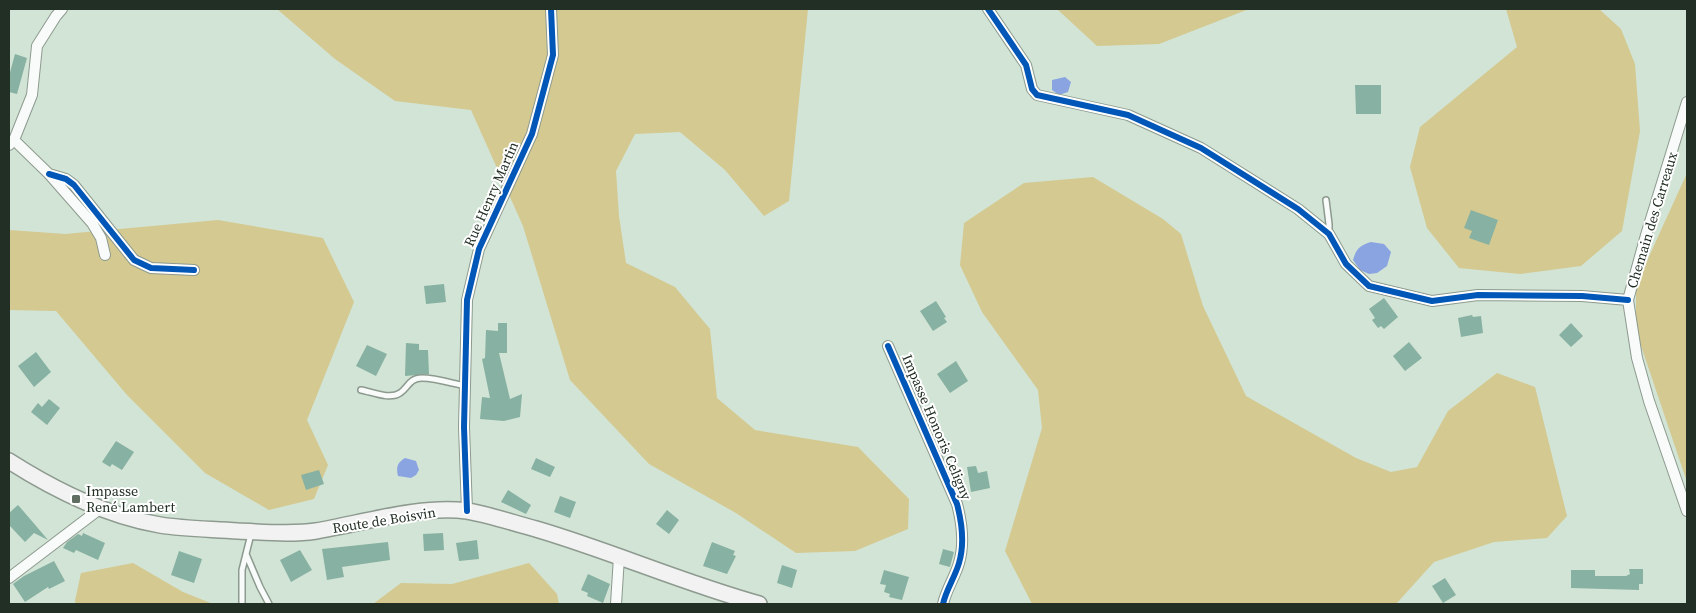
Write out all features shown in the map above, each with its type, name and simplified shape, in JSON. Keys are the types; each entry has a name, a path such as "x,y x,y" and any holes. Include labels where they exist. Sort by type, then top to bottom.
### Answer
{"main road":[{"name":"Route de Boisvin","path":"9,461 35,478 76,499 159,525 292,533 308,532 418,512 467,511 578,541 759,604"}],"street":[{"path":"62,9 37,46 32,95 11,142 49,174 92,223 101,238 105,255"},
{"name":"Rue Henry Martin","path":"467,511 464,427 468,300 479,249 532,134 553,55 551,9"},
{"path":"988,9 1026,66 1032,89 1037,95 1128,115 1200,148 1298,209 1329,234 1346,264 1369,286 1432,301 1478,295 1582,296 1628,300"},
{"name":"Chemain des Carreaux","path":"1687,102 1628,300 1637,358 1649,401 1687,510"},
{"path":"49,174 66,179 74,185 134,260 151,268 194,270"},
{"name":"Impasse Honoris Celigny","path":"888,346 957,504 961,518 963,542 959,563 943,604"},
{"path":"9,578 101,508"},
{"path":"616,604 620,557"}],"lane":[{"path":"1326,200 1330,224 1329,234"},
{"path":"361,390 393,395 400,393 413,380 421,378 465,386"},
{"path":"242,604 242,570 252,531"},
{"path":"246,554 269,604"}],"shaded area":[{"path":"277,9 808,9 789,201 764,216 725,170 680,132 635,134 616,171 619,216 626,263 675,287 710,329 717,398 755,430 858,447 909,499 908,529 855,551 796,553 736,513 649,464 570,380 523,226 471,110 395,101 335,59"},
{"path":"1057,9 1249,9 1159,44 1097,46"},
{"path":"1506,9 1599,9 1621,29 1635,64 1640,131 1622,231 1581,266 1520,274 1459,268 1427,228 1410,167 1420,127 1517,47"},
{"path":"1687,173 1687,482 1636,331 1636,285"},
{"path":"1093,177 1163,219 1181,234 1203,306 1246,396 1356,458 1391,472 1417,467 1448,411 1497,373 1535,387 1567,516 1547,538 1494,542 1434,562 1396,604 1032,604 1005,551 1042,428 1038,390 982,312 960,265 964,223 1024,183"},
{"path":"218,220 323,238 354,302 307,420 328,465 314,499 269,510 205,473 127,395 56,311 9,310 9,230 65,234"},
{"path":"133,563 183,592 213,604 76,604 81,573"},
{"path":"529,563 557,594 559,604 373,604 401,583 452,584"}],"water":[{"path":"1065,77 1071,82 1068,92 1059,95 1052,90 1052,80"},
{"path":"1371,242 1384,244 1391,252 1387,266 1377,273 1369,274 1360,270 1353,260 1359,248"},
{"path":"405,458 416,461 419,470 411,478 398,476 398,466"}],"building":[{"path":"15,54 27,58 17,94 9,92 9,76"},
{"path":"1355,85 1381,85 1381,114 1356,114"},
{"path":"1471,210 1498,220 1489,245 1469,238 1472,231 1464,228"},
{"path":"444,284 446,302 426,304 424,286"},
{"path":"1384,298 1398,317 1384,329 1381,326 1378,328 1372,320 1375,318 1369,309"},
{"path":"936,301 947,322 933,331 920,311"},
{"path":"1472,315 1473,317 1481,316 1483,333 1461,337 1458,318"},
{"path":"498,323 507,323 507,353 499,353 510,399 522,394 520,417 504,421 480,419 482,397 490,398 482,359 485,358 486,330 498,331"},
{"path":"1571,323 1583,336 1571,347 1559,335"},
{"path":"1409,342 1422,358 1405,371 1393,356"},
{"path":"406,343 419,344 419,350 428,350 429,374 405,376"},
{"path":"367,345 387,354 376,376 356,366"},
{"path":"36,352 51,372 34,387 18,366"},
{"path":"956,361 968,381 950,393 937,374"},
{"path":"49,399 60,408 47,425 31,412 38,403 42,407"},
{"path":"116,441 134,452 122,470 112,464 110,467 102,462"},
{"path":"536,458 555,467 550,477 531,469"},
{"path":"976,466 978,473 987,471 990,488 971,492 967,467"},
{"path":"319,470 324,484 306,490 301,475"},
{"path":"508,490 531,505 526,514 501,502"},
{"path":"560,496 576,502 570,518 554,512"},
{"path":"18,505 48,540 34,533 25,542 9,525 9,513"},
{"path":"667,510 679,520 669,534 656,524"},
{"path":"83,533 105,543 98,560 76,550 74,553 63,548 67,542 78,534 82,536"},
{"path":"443,533 444,550 424,551 423,534"},
{"path":"477,540 479,559 459,561 456,543"},
{"path":"388,542 390,560 342,567 344,577 327,580 322,549"},
{"path":"712,542 735,551 733,555 736,556 727,574 703,566"},
{"path":"943,549 954,552 950,567 939,564"},
{"path":"300,550 312,570 291,582 280,560"},
{"path":"179,551 202,559 194,583 171,575"},
{"path":"54,561 65,581 49,589 48,587 25,602 13,584 24,576"},
{"path":"782,565 797,570 792,588 777,583"},
{"path":"1629,569 1643,569 1643,584 1639,584 1639,590 1571,588 1571,570 1595,570 1595,576 1626,576 1630,574"},
{"path":"884,570 909,577 902,600 889,597 890,594 884,592 886,585 880,584"},
{"path":"588,574 610,584 603,603 587,596 588,593 581,590"},
{"path":"1445,578 1456,595 1443,603 1432,586"}],"cycle path":[{"path":"467,511 464,427 467,300 479,249 532,134 553,55 551,9"},
{"path":"988,9 1026,65 1032,89 1037,95 1128,115 1201,148 1298,209 1329,234 1346,264 1369,286 1432,301 1478,295 1582,296 1628,300"},
{"path":"49,174 66,179 74,185 134,260 151,268 194,270"},
{"path":"888,346 959,511 962,533 961,556 943,604"}],"place":[{"name":"Impasse René Lambert","path":"76,499"}]}
